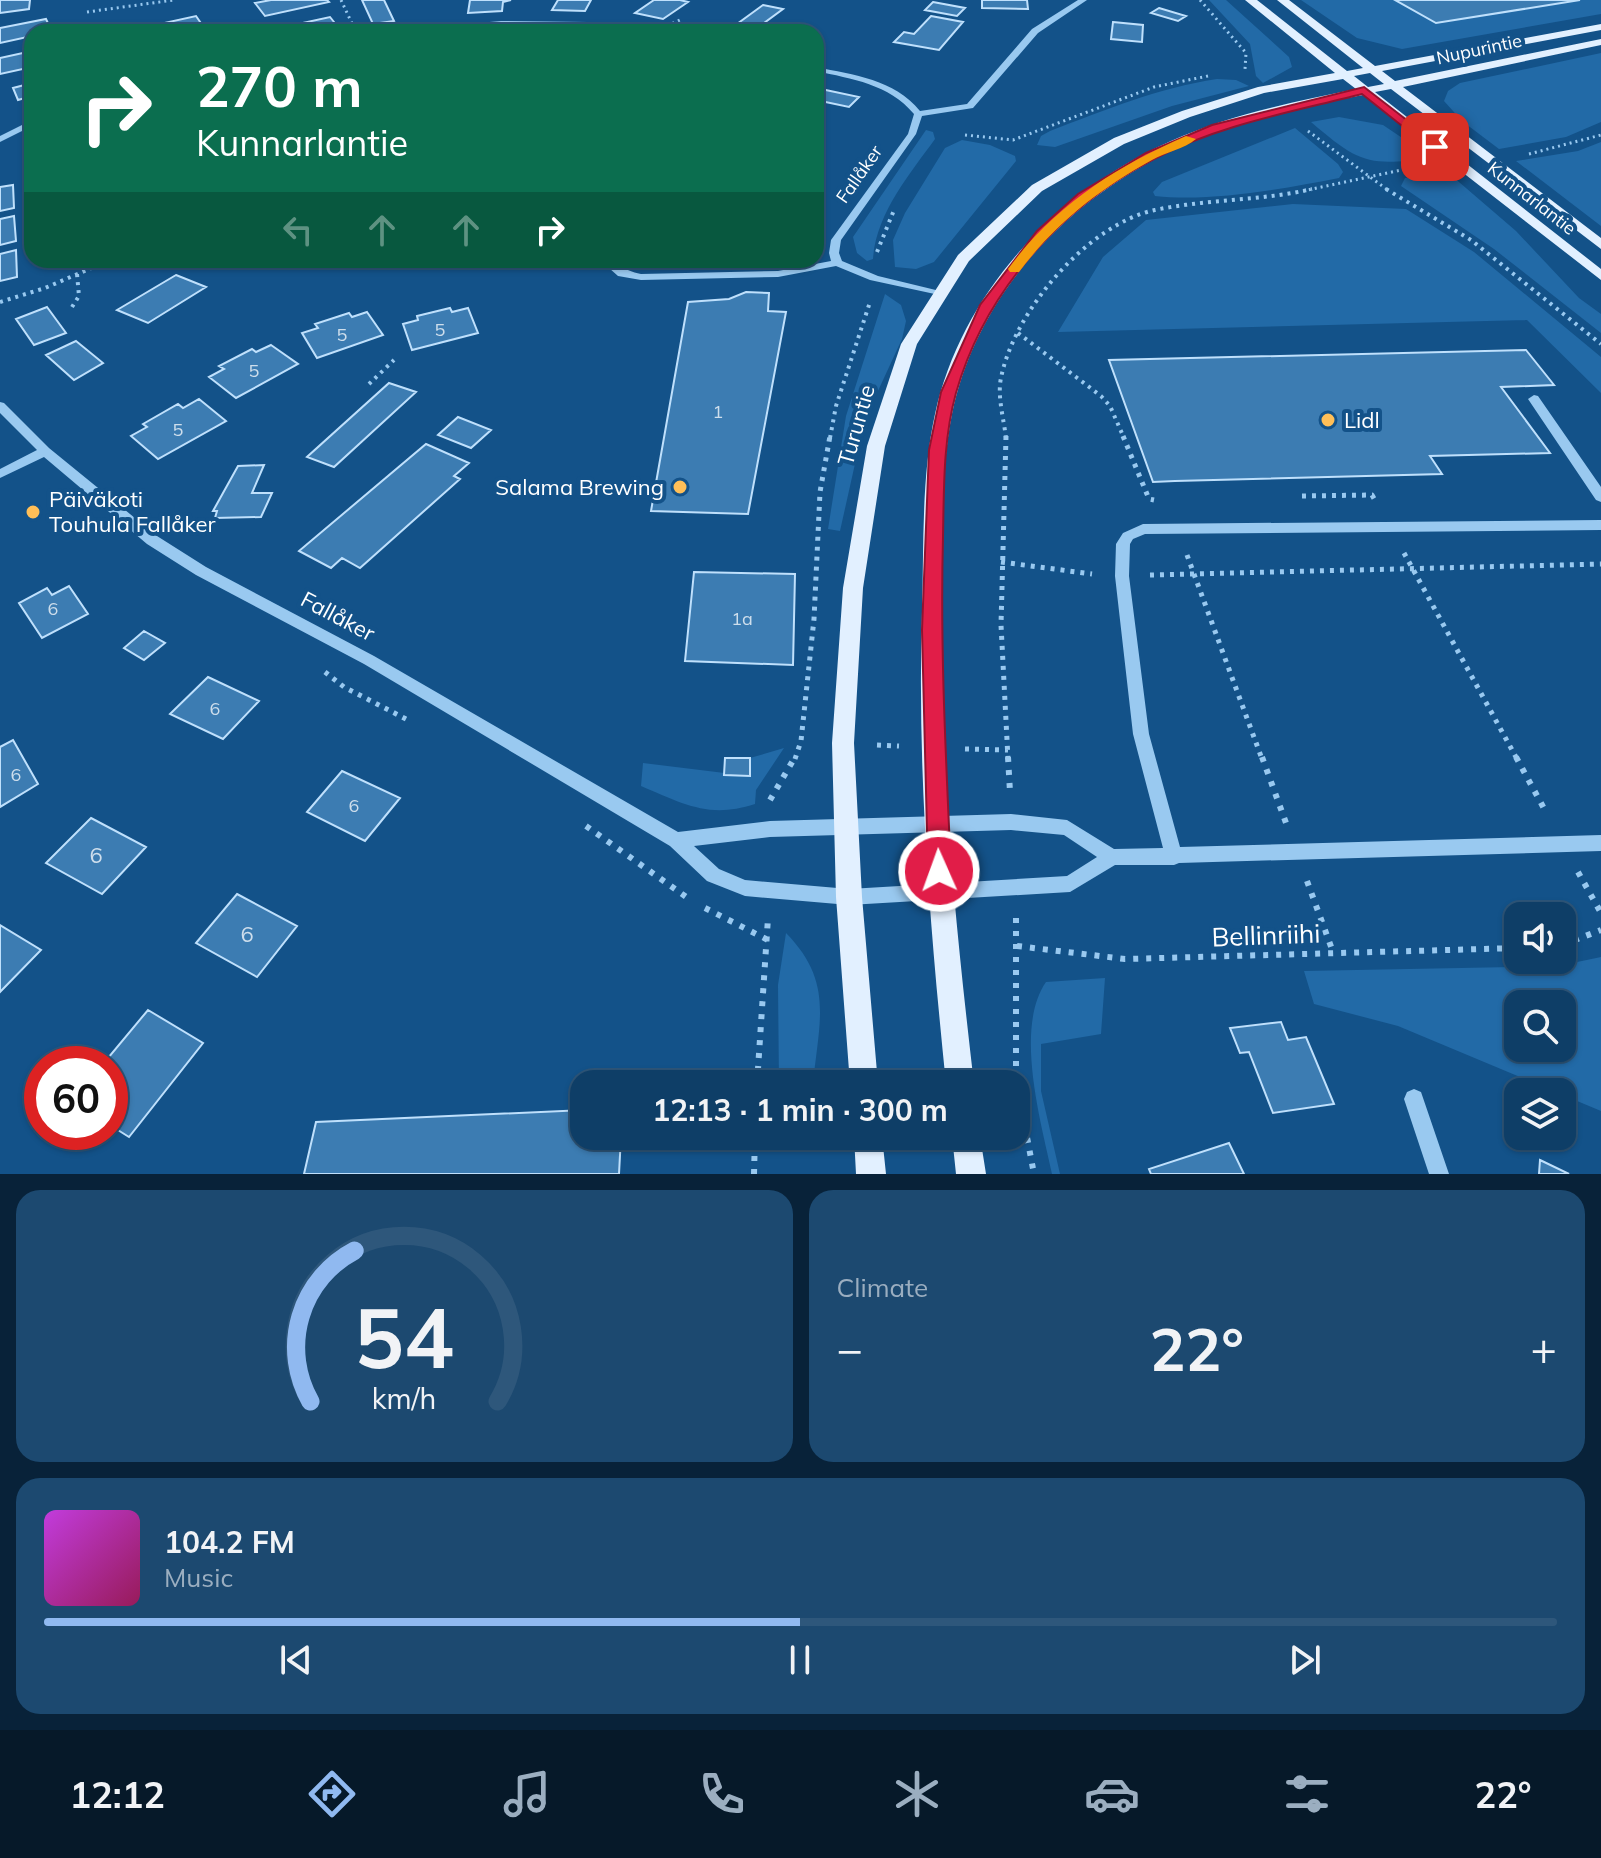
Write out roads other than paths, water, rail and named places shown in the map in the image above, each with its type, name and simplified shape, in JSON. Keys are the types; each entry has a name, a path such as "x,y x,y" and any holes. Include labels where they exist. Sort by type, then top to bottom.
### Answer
{"main road":[{"name":"Kunnarlantie","path":"1250,0 1601,276"},
{"name":"Kunnarlantie","path":"1282,0 1601,245"},
{"name":"Nupurintie","path":"1373,70 1601,27"},
{"name":"Nupurintie","path":"1364,91 1601,42"},
{"name":"Turuntie","path":"863,1070 845,826 845,721 853,588 876,446 909,344 963,258 1037,188 1119,141 1186,114 1262,90 1373,70"},
{"path":"959,1070 940,894 931,630 937,450 949,392 987,305 1042,234 1082,197 1150,156 1216,128 1364,91"},
{"path":"869,1150 871,1174"},
{"path":"968,1150 971,1174"}],"street":[{"path":"824,71 879,85 900,95 918,114 957,110 974,103 1035,31 1083,0"},
{"path":"524,24 564,24"},
{"name":"Fallåker","path":"837,263 834,253 836,240 912,134 918,114"},
{"path":"0,139 24,127"},
{"path":"824,265 837,263 874,278 940,294"},
{"path":"615,268 622,274 641,277 778,274 810,268"},
{"path":"1534,399 1601,497"},
{"name":"Fallåker","path":"0,406 45,451 152,540 201,571 369,660 676,840 713,875 745,888 849,897 1070,884 1112,857"},
{"path":"0,474 45,451"},
{"path":"1174,857 1141,734 1122,576 1123,544 1128,536 1143,529 1601,525"},
{"path":"676,840 845,826 1011,822 1067,828 1112,857 1601,843"},
{"path":"1414,1099 1439,1174"}],"place":[{"name":"Lidl","path":"1328,420"},
{"name":"Salama Brewing","path":"680,487"},
{"name":"Päiväkoti Touhula Fallåker","path":"33,512"}]}
